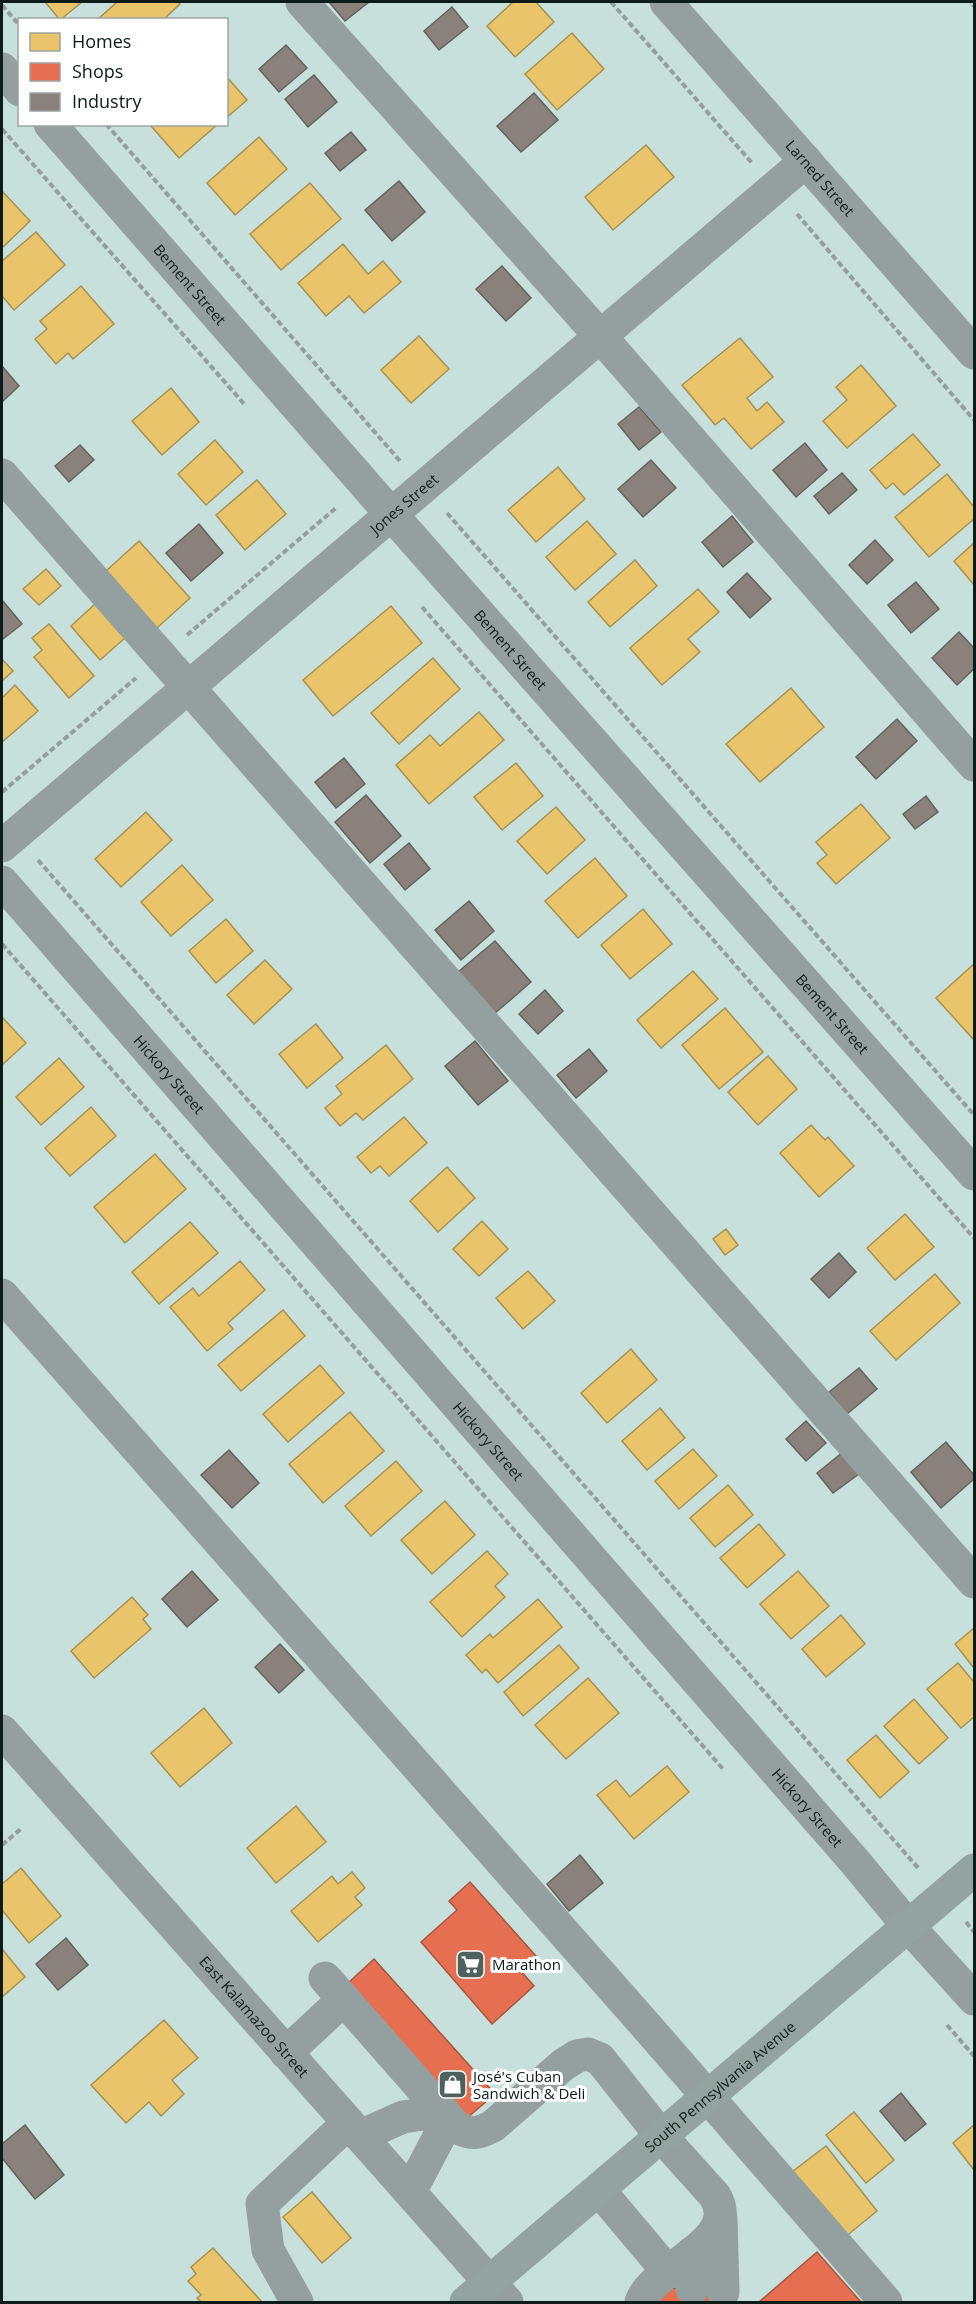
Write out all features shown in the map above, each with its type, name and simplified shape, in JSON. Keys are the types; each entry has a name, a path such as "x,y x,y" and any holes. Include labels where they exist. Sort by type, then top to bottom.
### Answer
{"main road":[{"name":"South Pennsylvania Avenue","path":"488,2296 599,2190 975,1870"}],"street":[{"path":"302,2 601,337 975,765"},
{"name":"Larned Street","path":"666,2 975,353"},
{"path":"2,69 18,88"},
{"name":"Bement Street","path":"52,126 364,484 975,1174"},
{"name":"Jones Street","path":"8,840 806,161"},
{"path":"2,475 975,1582"},
{"name":"Hickory Street","path":"2,882 908,1926 975,1999"},
{"path":"2,1295 886,2302"},
{"name":"East Kalamazoo Street","path":"2,1731 12,1764 286,2053 410,2193 488,2296"},
{"path":"286,2053 335,1989 456,2127 468,2133 480,2133 493,2126 563,2065 577,2056 588,2054 600,2059 721,2206 721,2218 694,2276"},
{"path":"297,2302 268,2250 262,2204 354,2129 403,2117 443,2111"},
{"path":"410,2193 439,2137 443,2111"},
{"path":"599,2190 694,2276"},
{"path":"694,2276 721,2218"},
{"path":"641,2302 652,2286 694,2276"}],"path":[{"path":"2,6 18,24"},
{"path":"108,126 975,1115"},
{"path":"2,129 250,412"},
{"path":"2,792 396,456"},
{"path":"328,500 362,539"},
{"path":"417,602 975,1238"},
{"path":"8,840 975,1932"},
{"path":"2,944 725,1771"},
{"path":"2,1845 22,1828"},
{"path":"945,2023 975,2056"}],"building: Homes":[{"path":"45,2 82,2 62,18 58,18"},
{"path":"117,2 177,2 180,4 165,18 99,18"},
{"path":"513,2 536,2 554,22 515,57 487,26"},
{"path":"572,33 604,69 557,110 525,74"},
{"path":"228,78 247,100 228,116"},
{"path":"151,126 216,126 179,158"},
{"path":"259,137 287,169 235,215 207,183"},
{"path":"646,145 674,177 613,230 585,197"},
{"path":"310,183 341,219 281,270 250,234"},
{"path":"2,191 30,221 2,248"},
{"path":"36,232 65,265 14,310 2,296 2,261"},
{"path":"343,244 368,274 383,261 401,282 364,313 349,296 326,316 298,283"},
{"path":"81,286 114,324 73,359 68,353 56,364 35,339 47,329 40,321"},
{"path":"419,336 449,369 411,403 381,370"},
{"path":"740,338 773,377 747,398 757,411 767,402 784,422 751,449 724,418 715,425 682,385"},
{"path":"861,365 896,406 847,448 823,421 847,400 836,387"},
{"path":"171,388 199,422 162,455 132,421"},
{"path":"913,434 940,465 904,495 893,483 886,489 870,470"},
{"path":"215,440 243,472 206,505 178,474"},
{"path":"558,467 585,499 536,542 508,510"},
{"path":"947,474 974,507 974,519 929,557 895,517"},
{"path":"257,480 286,514 245,550 216,515"},
{"path":"587,521 616,554 575,590 546,557"},
{"path":"139,541 190,598 157,628 106,571"},
{"path":"974,543 974,585 954,561"},
{"path":"635,560 657,586 610,627 588,602"},
{"path":"46,569 61,586 39,605 23,589"},
{"path":"698,589 719,612 688,639 700,652 662,685 630,648"},
{"path":"95,604 125,638 100,660 71,626"},
{"path":"391,606 422,643 333,716 303,680"},
{"path":"49,624 94,676 69,698 34,657 42,650 32,638"},
{"path":"433,658 460,689 399,744 371,713"},
{"path":"2,659 13,671 2,681"},
{"path":"15,685 38,711 2,742 2,698"},
{"path":"791,688 824,727 760,782 726,744"},
{"path":"479,712 504,740 429,804 396,765 430,735 440,746"},
{"path":"516,763 543,796 502,830 474,797"},
{"path":"861,804 890,838 836,884 817,863 827,855 816,842"},
{"path":"556,807 585,840 547,874 517,841"},
{"path":"146,812 172,840 121,887 95,859"},
{"path":"595,858 627,896 578,938 545,901"},
{"path":"182,865 213,900 171,936 141,902"},
{"path":"643,909 672,944 630,979 601,945"},
{"path":"226,919 253,951 216,983 189,951"},
{"path":"265,960 292,989 254,1024 227,995"},
{"path":"974,964 974,1040 936,998"},
{"path":"693,971 718,999 661,1048 637,1020"},
{"path":"725,1008 763,1052 719,1089 682,1045"},
{"path":"2,1017 26,1043 2,1065"},
{"path":"316,1024 343,1058 307,1088 279,1054"},
{"path":"386,1045 413,1079 363,1120 356,1113 340,1126 325,1108 342,1094 336,1086"},
{"path":"768,1056 797,1089 758,1125 728,1092"},
{"path":"59,1058 84,1087 41,1125 16,1097"},
{"path":"91,1107 116,1136 70,1176 45,1148"},
{"path":"404,1117 427,1143 389,1176 380,1166 371,1173 357,1157"},
{"path":"811,1125 825,1140 828,1137 854,1166 819,1197 780,1153"},
{"path":"155,1154 186,1189 125,1243 94,1207"},
{"path":"447,1167 475,1198 438,1232 410,1201"},
{"path":"905,1214 934,1247 895,1280 867,1248"},
{"path":"482,1221 508,1249 479,1276 453,1249"},
{"path":"190,1222 218,1253 159,1304 132,1272"},
{"path":"726,1229 738,1245 725,1255 713,1239"},
{"path":"240,1261 265,1290 228,1323 233,1329 207,1351 170,1307 193,1288 199,1296"},
{"path":"528,1271 555,1301 523,1329 496,1298"},
{"path":"935,1274 960,1303 896,1360 870,1331"},
{"path":"283,1310 305,1336 241,1391 218,1365"},
{"path":"631,1349 657,1380 607,1423 581,1393"},
{"path":"320,1365 344,1393 288,1442 263,1414"},
{"path":"660,1408 685,1438 647,1470 622,1441"},
{"path":"350,1412 384,1451 323,1503 289,1464"},
{"path":"693,1449 717,1476 679,1509 655,1481"},
{"path":"396,1461 422,1491 371,1536 345,1506"},
{"path":"728,1485 753,1515 715,1547 690,1518"},
{"path":"445,1501 475,1535 432,1574 401,1540"},
{"path":"759,1524 785,1555 747,1588 720,1558"},
{"path":"487,1551 508,1574 495,1586 505,1597 462,1637 430,1602"},
{"path":"798,1571 829,1606 791,1639 760,1604"},
{"path":"132,1597 148,1615 143,1619 151,1629 94,1678 71,1651"},
{"path":"538,1599 562,1627 498,1683 486,1669 482,1673 466,1655 490,1634 493,1638"},
{"path":"841,1615 865,1644 826,1677 802,1649"},
{"path":"974,1628 974,1668 955,1644"},
{"path":"559,1645 579,1668 523,1716 504,1692"},
{"path":"958,1663 974,1682 974,1717 961,1728 927,1689"},
{"path":"588,1678 619,1713 566,1759 535,1725"},
{"path":"914,1699 948,1738 919,1764 884,1726"},
{"path":"204,1708 232,1743 180,1787 151,1753"},
{"path":"876,1735 909,1772 880,1798 847,1760"},
{"path":"667,1766 689,1792 634,1839 597,1795 616,1780 630,1797"},
{"path":"296,1806 326,1842 276,1883 247,1848"},
{"path":"21,1868 61,1916 29,1943 2,1910 2,1884"},
{"path":"352,1872 365,1888 355,1897 362,1905 318,1942 291,1911 332,1876 338,1884"},
{"path":"2,1949 25,1977 2,1997"},
{"path":"164,2020 198,2058 172,2080 184,2094 161,2116 149,2102 126,2123 91,2085"},
{"path":"854,2112 894,2160 866,2183 826,2135"},
{"path":"974,2125 974,2170 953,2143"},
{"path":"826,2146 877,2211 844,2238 792,2172"},
{"path":"312,2192 351,2238 322,2263 283,2217"},
{"path":"213,2248 262,2302 201,2302 197,2298 201,2295 188,2281 196,2274 191,2267"}],"building: Shops":[{"path":"470,1882 536,1956 520,1970 534,1986 492,2024 421,1942 457,1910 449,1901"},
{"path":"374,1959 495,2094 467,2118 347,1984"},
{"path":"817,2252 861,2302 759,2302"},
{"path":"669,2288 733,2292 732,2302 657,2302"}],"building: Industry":[{"path":"329,2 369,2 345,21"},
{"path":"452,7 468,27 439,50 424,31"},
{"path":"286,45 307,68 279,92 259,69"},
{"path":"314,75 337,102 308,127 285,99"},
{"path":"534,93 558,120 521,152 497,126"},
{"path":"351,132 366,150 340,171 325,153"},
{"path":"399,181 425,212 392,241 365,210"},
{"path":"502,266 531,298 506,321 476,289"},
{"path":"2,366 19,386 2,402"},
{"path":"639,407 661,432 639,450 618,424"},
{"path":"805,443 827,470 796,497 773,470"},
{"path":"80,445 94,460 69,482 55,466"},
{"path":"651,460 676,488 643,517 618,489"},
{"path":"842,473 857,490 829,514 814,496"},
{"path":"732,516 753,542 723,567 702,542"},
{"path":"199,524 223,553 191,581 166,553"},
{"path":"875,540 893,560 867,584 849,565"},
{"path":"747,573 771,599 750,618 727,592"},
{"path":"916,582 939,609 911,633 888,605"},
{"path":"2,600 22,624 3,639 2,638"},
{"path":"959,632 974,648 974,669 957,685 932,658"},
{"path":"897,719 917,741 876,779 856,757"},
{"path":"344,758 365,784 336,808 315,782"},
{"path":"366,795 401,836 370,863 335,822"},
{"path":"926,796 938,812 915,829 903,814"},
{"path":"409,843 430,869 405,890 384,864"},
{"path":"469,901 494,931 461,960 435,930"},
{"path":"495,941 531,982 494,1014 458,972"},
{"path":"545,990 563,1011 538,1034 519,1014"},
{"path":"475,1041 508,1081 478,1105 445,1066"},
{"path":"589,1049 607,1071 576,1098 557,1075"},
{"path":"839,1253 856,1272 829,1298 811,1279"},
{"path":"859,1368 877,1389 847,1414 829,1392"},
{"path":"806,1421 826,1443 806,1461 786,1439"},
{"path":"946,1442 974,1475 974,1479 941,1508 911,1472"},
{"path":"229,1450 259,1483 232,1508 201,1475"},
{"path":"843,1452 860,1473 833,1493 817,1473"},
{"path":"192,1571 218,1600 187,1627 162,1599"},
{"path":"280,1644 304,1670 279,1693 255,1667"},
{"path":"580,1855 603,1883 569,1911 547,1884"},
{"path":"66,1938 88,1965 58,1990 36,1964"},
{"path":"901,2093 926,2124 905,2141 880,2111"},
{"path":"25,2125 64,2175 35,2199 2,2158 2,2144"}],"place":[{"name":"Marathon","path":"471,1964"},
{"name":"José's Cuban Sandwich & Deli","path":"452,2085"}]}
